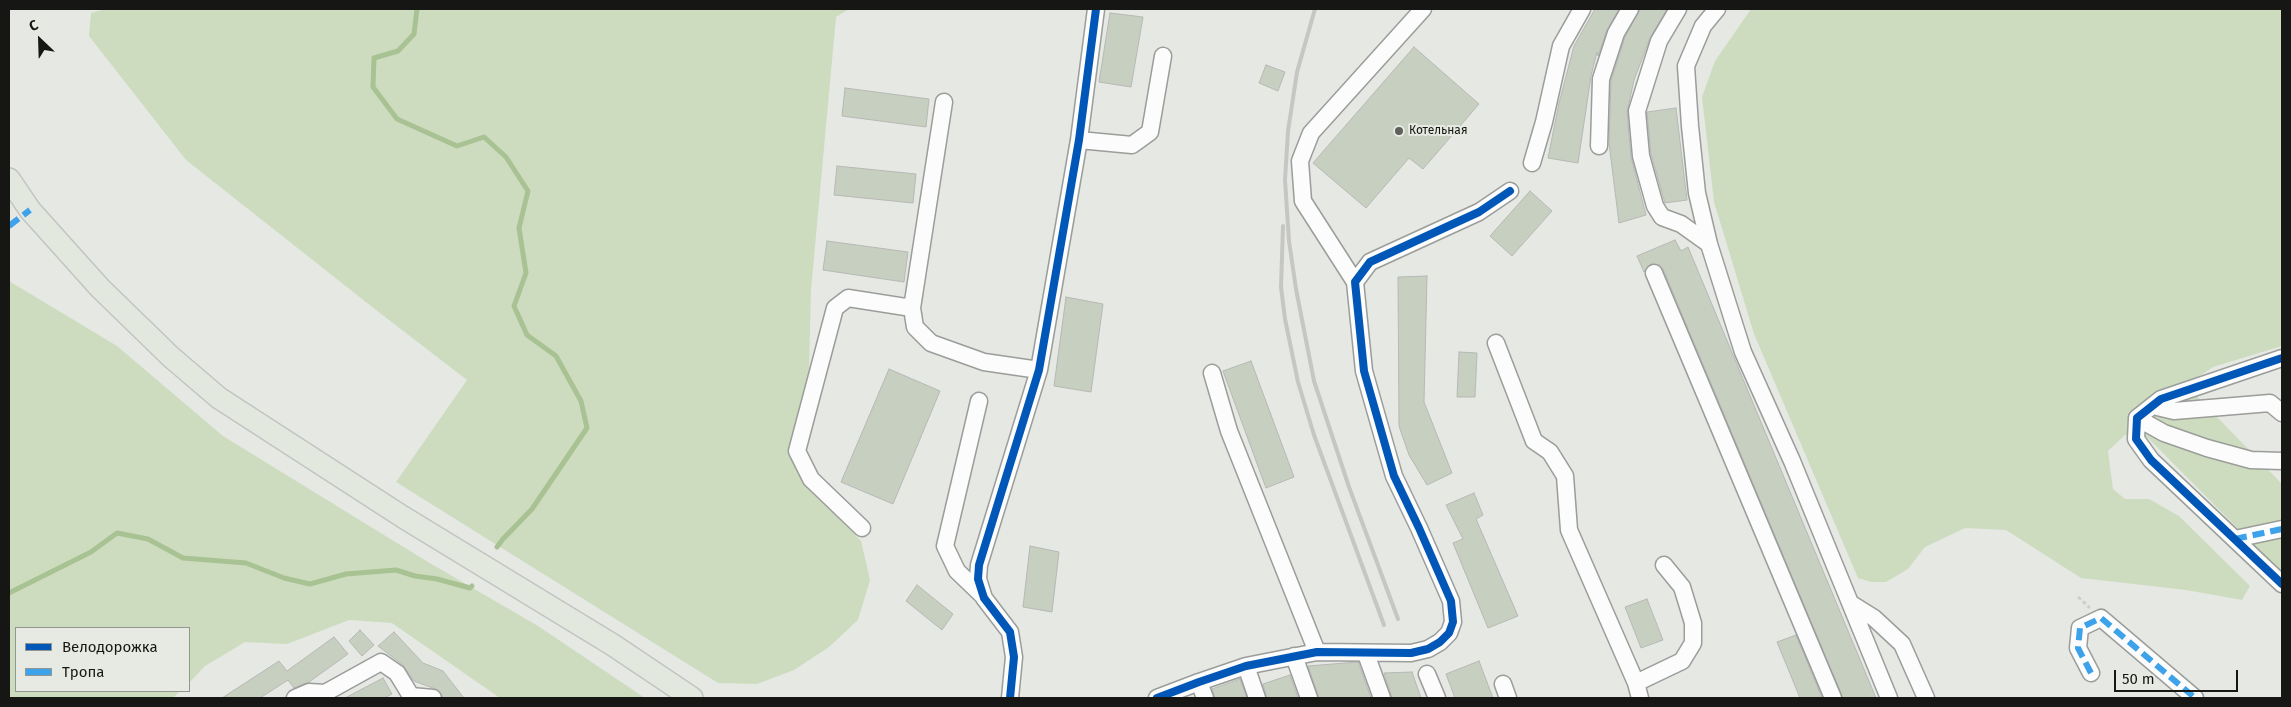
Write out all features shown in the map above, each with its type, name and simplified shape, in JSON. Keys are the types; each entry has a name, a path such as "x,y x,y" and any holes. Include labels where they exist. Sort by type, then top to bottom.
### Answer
{"main road":[{"path":"9,179 30,210 100,288 171,357 219,398 402,517 613,646 692,698"}],"street":[{"path":"984,598 978,579 979,565 1039,370 1079,140 1096,9"},
{"path":"1158,698 1246,666 1317,652 1411,653 1428,649 1440,642 1449,633 1453,622 1451,601 1394,476 1364,371 1355,282 1303,201 1300,161 1311,133 1423,9"},
{"path":"1532,163 1561,46 1582,9"},
{"path":"1599,146 1601,79 1616,33 1630,9"},
{"path":"1678,9 1659,40 1637,111 1641,156 1655,206 1662,217 1681,224 1709,244"},
{"path":"1717,9 1703,26 1686,66 1690,126 1698,193 1709,244 1743,352 1792,461 1889,698"},
{"path":"1079,140 1132,145 1150,132 1163,56"},
{"path":"944,102 912,308 916,327 931,342 984,362 1039,370"},
{"path":"1355,282 1370,262 1479,212 1510,191"},
{"path":"1654,273 1833,698"},
{"path":"862,528 811,479 797,452 835,308 848,298 912,308"},
{"path":"1496,342 1534,442 1550,452 1565,476 1569,530 1638,691 1682,661 1693,642 1693,623 1682,587 1664,565"},
{"path":"2137,418 2161,400 2282,358"},
{"path":"1212,373 1229,431 1317,652"},
{"path":"979,401 945,546 956,570 984,598 1010,632 1014,657 1010,698"},
{"path":"2153,406 2174,411 2270,403 2282,413"},
{"path":"2137,418 2164,433 2207,448 2251,460 2282,461"},
{"path":"2137,418 2136,439 2151,460 2282,584"},
{"path":"2235,539 2282,529"},
{"path":"1850,603 1874,618 1902,644 1926,698"},
{"path":"2091,673 2078,648 2080,628 2101,618 2195,698"},
{"path":"1366,654 1382,698"},
{"path":"1294,656 1309,698"},
{"path":"295,698 309,692 325,693 381,662 397,673 409,697 433,698"},
{"path":"1246,666 1257,698"},
{"path":"1427,674 1437,698"},
{"path":"1199,682 1205,698"}],"green space":[{"path":"106,9 849,9 836,17 811,290 808,409 797,443 804,482 861,541 870,580 858,620 829,647 794,670 757,684 718,683 396,482 467,380 186,160 89,36 91,13"},
{"path":"1751,9 2282,9 2282,346 2213,367 2186,385 2282,484 2282,573 2145,435 2125,435 2108,451 2113,489 2125,499 2149,499 2179,516 2250,586 2242,600 2186,590 2081,578 2006,530 1965,528 1925,547 1908,569 1886,582 1871,582 1858,578 1754,334 1714,202 1702,97 1715,61"},
{"path":"9,281 117,346 223,436 428,562 538,626 645,698 500,698 392,623 349,620 287,644 245,642 205,666 190,682 190,627 15,627 15,692 179,692 173,698 9,698"}],"building":[{"path":"1595,9 1619,9 1607,30 1598,56 1597,52 1591,76 1578,163 1548,158 1559,103 1574,46"},
{"path":"1640,9 1667,9 1650,38 1634,80 1627,112 1631,157 1646,215 1619,223 1609,143 1611,81 1625,37"},
{"path":"1110,13 1143,17 1131,87 1099,82"},
{"name":"Котельная","path":"1414,47 1479,104 1423,169 1409,158 1366,208 1313,163"},
{"path":"1266,65 1285,72 1278,91 1259,83"},
{"path":"845,88 929,99 926,127 842,116"},
{"path":"1676,108 1687,200 1665,203 1651,154 1647,112"},
{"path":"837,166 916,174 913,203 834,195"},
{"path":"1530,191 1552,211 1512,256 1490,236"},
{"path":"1675,240 1681,251 1688,247 1876,698 1843,698 1663,269 1660,265 1651,264 1644,272 1637,256"},
{"path":"827,241 908,252 904,282 823,270"},
{"path":"1427,276 1424,402 1452,473 1427,485 1409,455 1399,426 1398,277"},
{"path":"1066,297 1103,304 1091,392 1054,386"},
{"path":"1459,352 1477,353 1475,397 1457,397"},
{"path":"1251,361 1294,477 1266,488 1223,371"},
{"path":"889,369 940,391 893,504 841,482"},
{"path":"1474,493 1483,515 1476,519 1518,616 1488,628 1453,543 1463,539 1446,505"},
{"path":"1030,546 1059,552 1052,612 1023,607"},
{"path":"917,585 953,614 942,630 906,601"},
{"path":"1647,599 1663,640 1641,648 1625,607"},
{"path":"360,630 374,645 362,656 349,641"},
{"path":"394,632 423,663 443,671 464,698 443,698 438,690 414,681 403,665 378,646"},
{"path":"1796,635 1822,698 1800,698 1777,642"},
{"path":"334,637 348,654 309,682 294,688 288,680 260,698 222,698 279,661 287,671"},
{"path":"1479,661 1493,698 1455,698 1446,674"},
{"path":"1358,662 1371,698 1319,698 1308,666"},
{"path":"1412,672 1421,698 1392,698 1384,673"},
{"path":"1290,675 1298,698 1267,698 1263,684"},
{"path":"383,678 392,694 384,698 345,698"},
{"path":"1240,679 1247,698 1215,698 1212,689"}],"waterway":[{"path":"417,9 414,34 398,51 374,58 373,87 397,119 457,146 484,137 506,157 528,191 519,228 526,273 514,306 527,335 556,356 581,401 587,428 532,509 497,547"},
{"path":"9,593 91,552 117,533 148,539 183,558 246,563 284,578 310,584 346,574 396,570 470,588 472,586"}],"railway":[{"path":"1315,9 1297,72 1288,131 1285,180 1289,241 1296,289 1314,381 1349,487 1398,619"},
{"path":"1283,226 1281,287 1285,319 1298,382 1314,435 1384,625"}],"marked path":[{"path":"9,226 30,210"},
{"path":"2235,539 2282,529"},
{"path":"2091,673 2078,648 2080,628 2101,618 2195,698"}],"cycle path":[{"path":"1010,698 1014,657 1010,632 984,598 978,579 979,565 1039,370 1079,140 1096,9"},
{"path":"1157,698 1246,666 1317,652 1411,653 1428,649 1440,642 1449,633 1453,622 1451,601 1394,476 1364,371 1355,282 1370,262 1479,212 1510,191"},
{"path":"2282,358 2161,399 2137,418 2136,439 2151,460 2282,584"}],"place":[{"name":"Котельная","path":"1399,131"}]}
